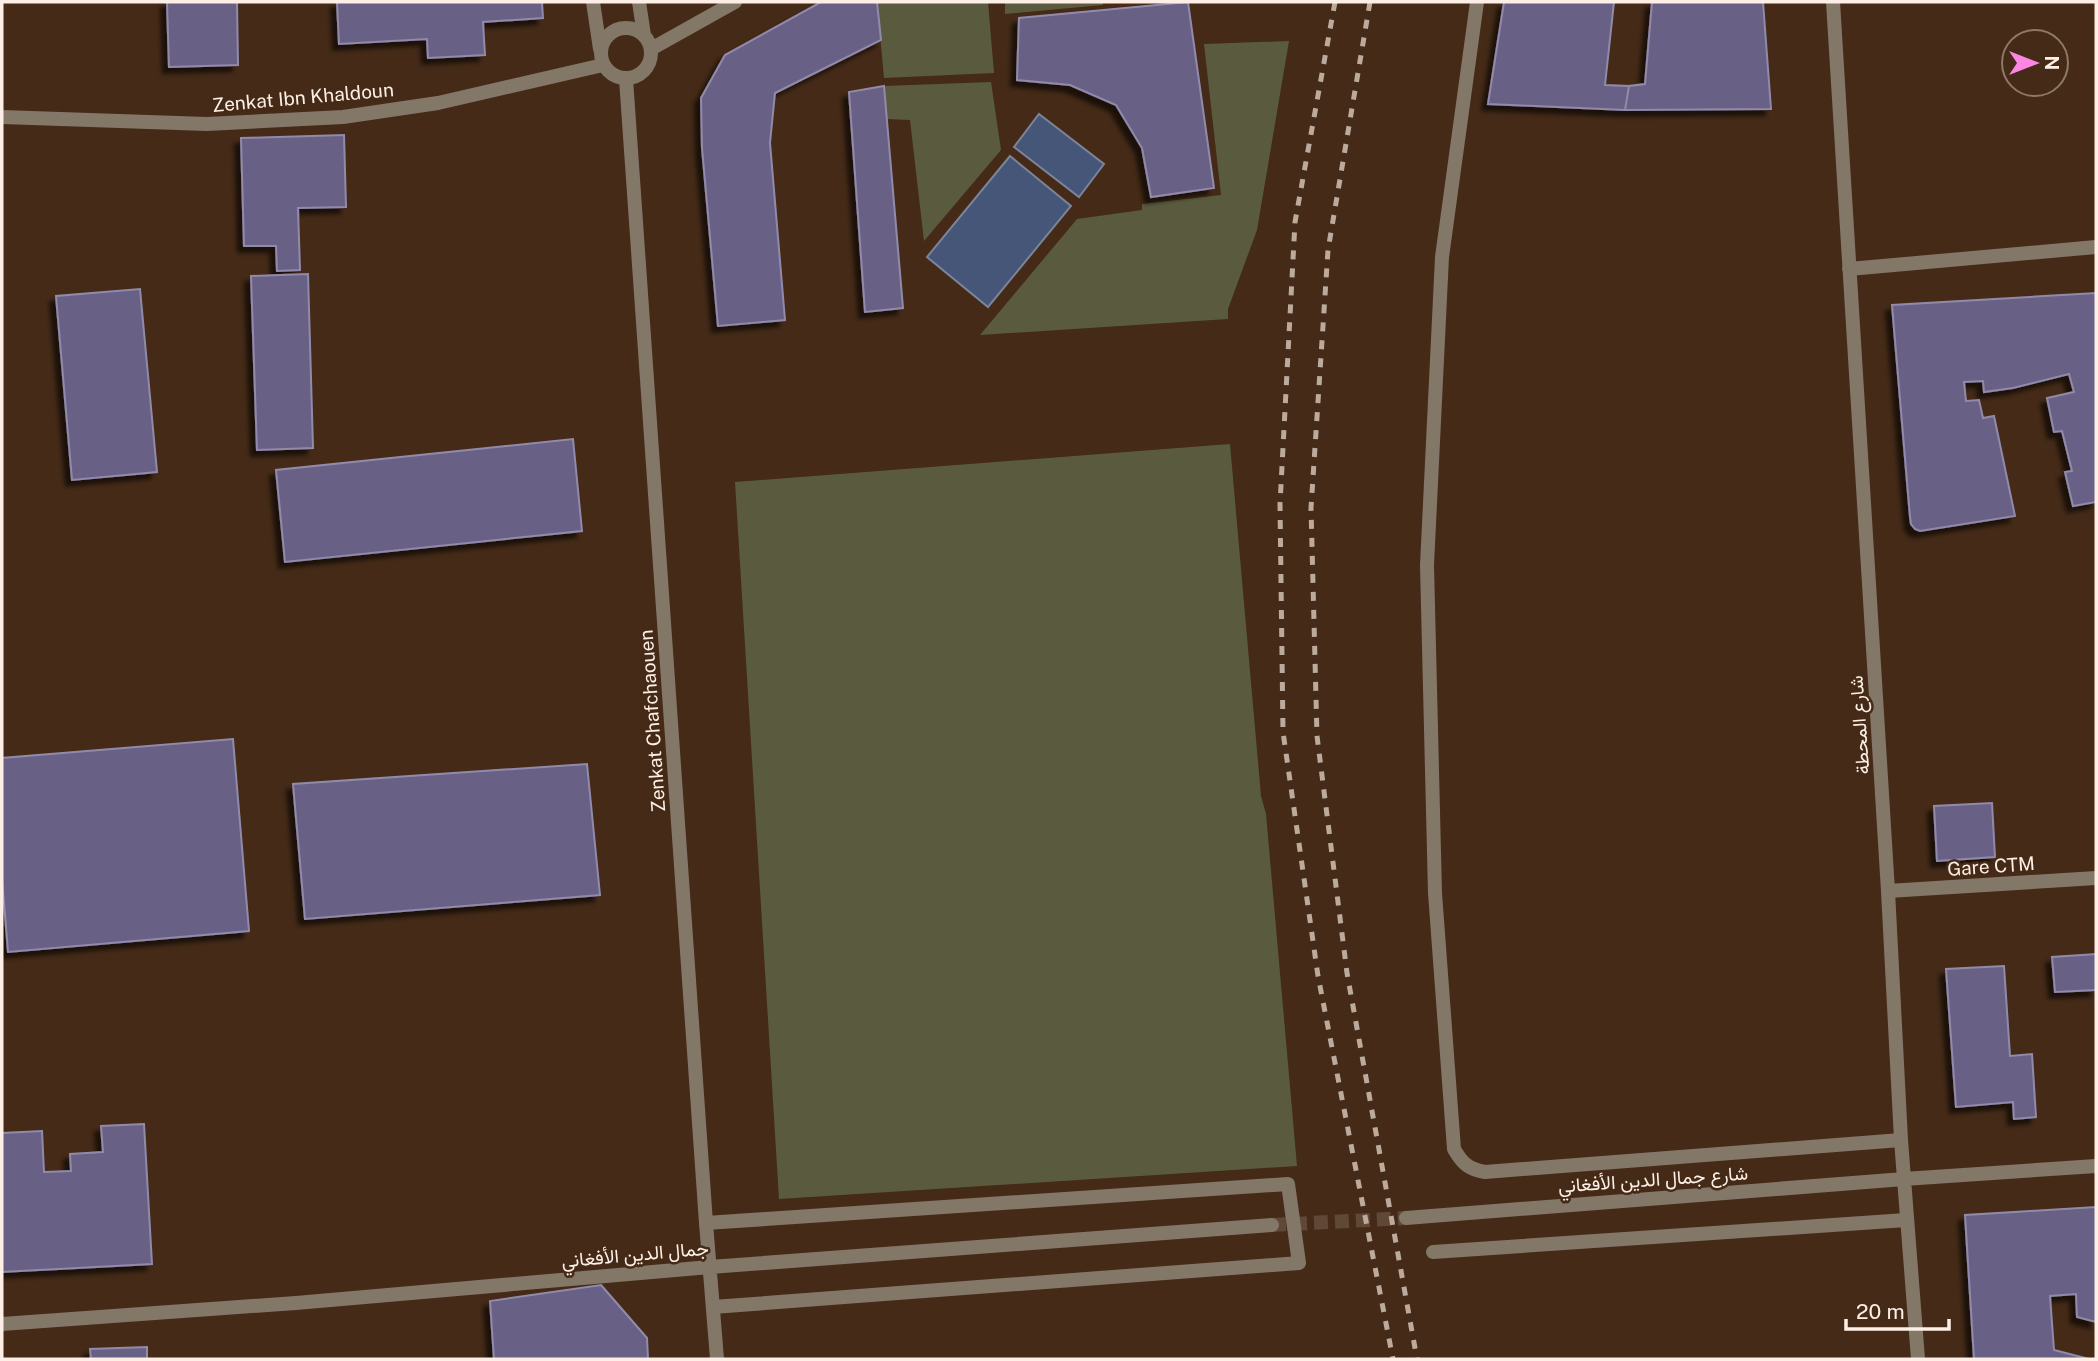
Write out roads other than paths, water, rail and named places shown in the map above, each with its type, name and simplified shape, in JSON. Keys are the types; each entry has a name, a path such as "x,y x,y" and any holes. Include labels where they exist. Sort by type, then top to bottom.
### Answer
{"street":[{"path":"593,2 602,58 612,75 626,79 642,73 648,67 651,50 643,35 639,2"},
{"path":"651,50 735,2"},
{"path":"1477,2 1442,257 1427,565 1435,893 1454,1149 1462,1162 1472,1170 1485,1172 1901,1140"},
{"name":"شارع المحطة","path":"1833,2 1906,1220 1918,1359"},
{"name":"Zenkat Ibn Khaldoun","path":"2,117 207,124 343,117 438,103 602,58 607,36 614,31 629,28 643,35"},
{"name":"Zenkat Chafchaouen","path":"626,79 717,1359"},
{"path":"1849,269 2096,247"},
{"name":"Gare CTM","path":"1888,891 2096,878"},
{"name":"شارع جمال الدين الأفغاني","path":"1406,1218 2096,1166"},
{"path":"706,1223 1288,1184 1299,1263 713,1307"},
{"path":"1433,1252 1906,1220"},
{"name":"جمال الدين الأفغاني","path":"2,1324 1272,1225"}],"water":[{"path":"1039,114 1104,164 1079,197 1014,147"},
{"path":"1010,156 1071,206 988,307 927,257"}],"tunnel":[{"path":"1272,1225 1406,1218"}],"railway":[{"path":"1335,2 1295,222 1280,504 1283,732 1318,976 1393,1359"},
{"path":"1370,2 1328,250 1311,508 1317,736 1347,973 1417,1359"}]}
